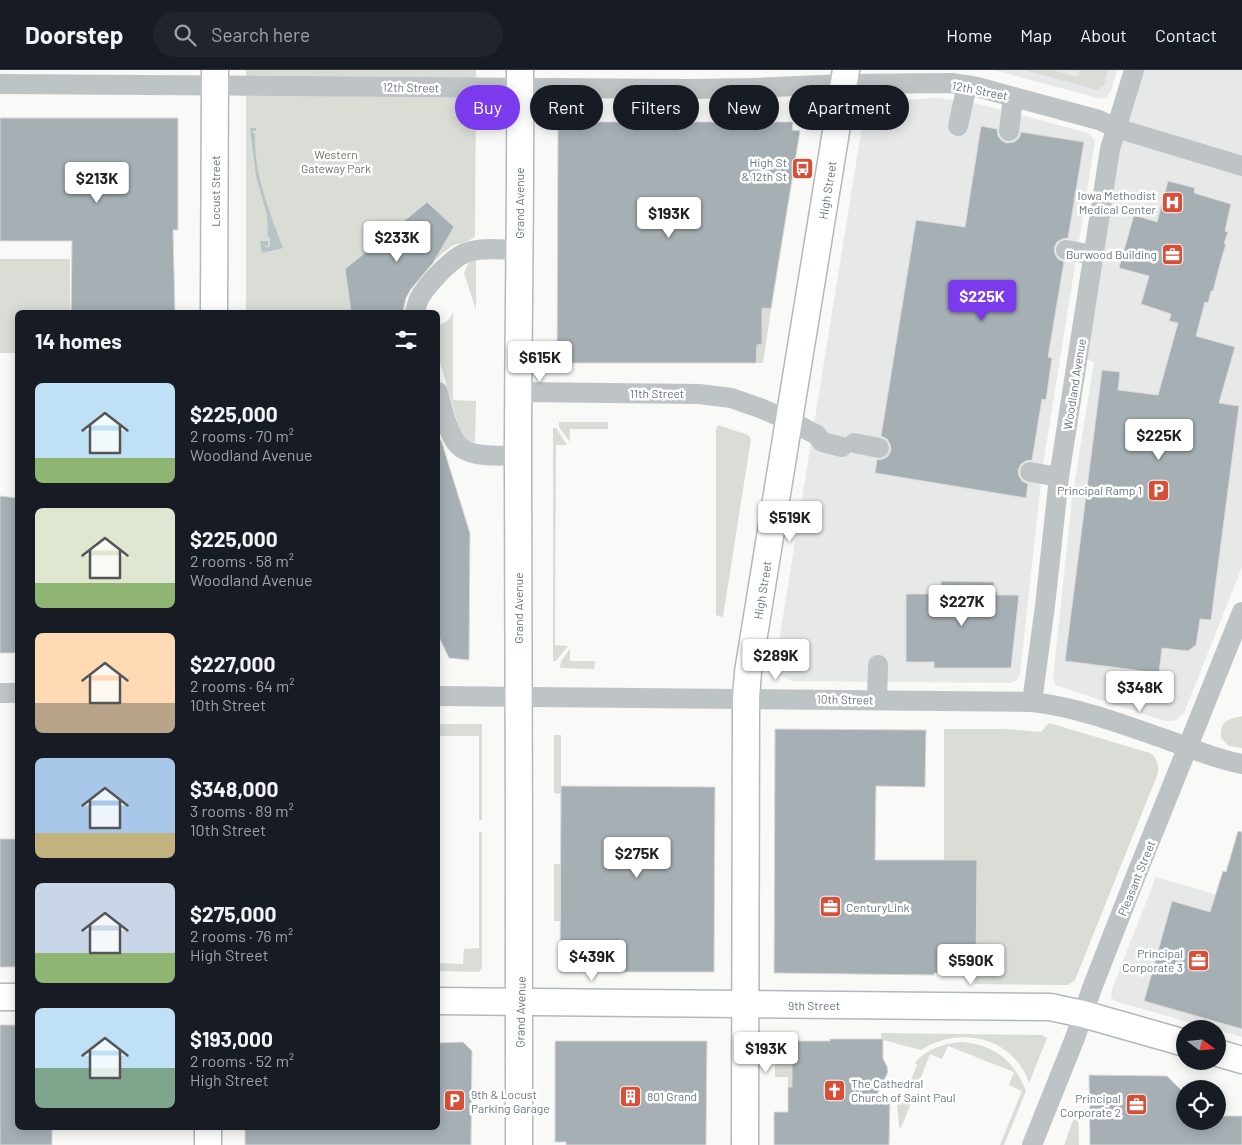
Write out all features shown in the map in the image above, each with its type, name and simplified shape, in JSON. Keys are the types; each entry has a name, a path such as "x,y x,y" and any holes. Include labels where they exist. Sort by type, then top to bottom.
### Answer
{"main road":[{"name":"Locust Street","path":"214,310 215,77"},
{"name":"High Street","path":"745,1145 746,698 750,663 845,77"},
{"name":"Grand Avenue","path":"519,1145 518,456 520,79"},
{"path":"0,997 15,997"},
{"name":"9th Street","path":"440,1001 1050,1007 1083,1014 1176,1040"},
{"path":"1226,1055 1242,1060"},
{"path":"208,1130 208,1145"}],"street":[{"name":"Woodland Avenue","path":"1032,702 1059,477 1110,149 1134,70"},
{"name":"12th Street","path":"0,84 215,77 520,79 752,88 845,77 961,85 1099,120 1116,128 1242,166"},
{"path":"952,125 961,85"},
{"path":"1009,131 1013,97"},
{"path":"416,310 424,291 448,265 466,252 479,250 519,250"},
{"path":"1066,250 1094,255"},
{"name":"11th Street","path":"519,392 705,394 730,398 790,420 817,435 822,442 847,441 879,448"},
{"path":"440,398 453,438 462,449 480,454 518,456"},
{"path":"1030,472 1059,477"},
{"name":"Pleasant Street","path":"1032,1145 1092,988 1242,612"},
{"path":"877,700 878,665"},
{"path":"0,693 15,693"},
{"name":"10th Street","path":"440,696 1032,702 1052,704 1070,709 1218,759 1242,764"}],"shaded area":[{"path":"994,70 1117,70 1111,91 1106,97 1101,99"},
{"path":"1134,70 1242,70 1242,567 1184,713 1176,720 1171,721 1165,721 1055,685 1053,679 1072,499 1094,362 1078,357"},
{"path":"938,98 979,104 1088,133 1095,141 1043,465 1020,674 1018,679 1011,683 792,681 780,675 776,660 861,130 909,130 909,99"},
{"path":"250,128 256,128 256,131 253,131 253,133 255,134 255,149 260,178 283,248 262,253 260,241 268,241 268,246 265,247 270,247 270,237 268,237 267,215 256,176"},
{"name":"Principal Corporate 3","path":"1156,877 1242,902 1242,1037 1226,1032 1226,1020 1181,1020 1118,1002 1111,998 1112,989"}],"green space":[{"name":"Western Gateway Park","path":"246,70 476,70 476,85 455,85 455,130 476,130 475,236 452,246 433,263 454,227 426,202 345,269 351,310 246,310"},
{"path":"1024,70 1053,70 1078,77 1080,70 1108,70 1104,85 1097,90"},
{"path":"0,259 70,259 70,310 15,310 15,353 0,353"},
{"path":"476,260 476,310 464,273 469,262"},
{"path":"762,308 771,309 763,363 756,363 757,345 762,343"},
{"path":"453,311 453,400 476,401 475,442 468,441 461,435 440,362 440,324 448,320"},
{"path":"559,422 608,422 608,429 570,429 570,442 559,427"},
{"path":"718,425 748,435 751,439 723,617 716,615 716,430"},
{"path":"553,428 556,428 567,445 556,445 555,645 568,646 556,661 553,661"},
{"path":"570,649 570,661 595,661 594,669 560,668 561,661"},
{"path":"1242,716 1242,748 1229,746 1221,738 1223,724 1228,720"},
{"path":"1049,723 1150,753 1157,762 1158,773 1075,980 1068,985 975,984 977,860 944,860 944,729 1005,729 1041,732"},
{"path":"440,724 482,724 482,820 479,820 479,736 440,736"},
{"path":"554,735 561,735 561,794 554,793"},
{"path":"479,832 482,832 482,969 478,972 440,971 440,963 463,964 464,949 479,948"},
{"path":"554,864 560,864 560,921 554,921"},
{"path":"881,1033 1042,1035 1047,1038 1029,1083 1022,1067 1011,1055 998,1046 984,1040 968,1037 952,1038 936,1042 921,1050 883,1040 881,1039"},
{"path":"778,1038 788,1041 788,1057 792,1058 792,1087 788,1087 788,1077 775,1077 775,1041"},
{"path":"962,1042 984,1047 1002,1056 1015,1071 1026,1091 1004,1145 1000,1145 1022,1091 1009,1085 1014,1072 948,1046 942,1059 930,1054 916,1090 908,1087 917,1065 915,1063 919,1058 930,1050"},
{"path":"905,1094 913,1098 901,1128 899,1127 897,1102 902,1103"},
{"path":"1078,1107 1079,1145 1064,1145"}],"building":[{"path":"0,118 178,118 178,230 173,230 175,310 71,310 72,241 0,241"},
{"path":"603,122 613,122 613,130 699,130 699,122 709,122 709,130 779,130 779,122 789,122 789,130 800,131 771,309 762,308 762,344 757,345 756,363 557,363 558,130 603,130"},
{"path":"981,126 997,129 998,136 1007,143 1014,142 1019,138 1021,132 1084,142 1068,238 1057,242 1054,248 1058,259 1064,262 1048,357 1052,358 1046,400 1042,399 1032,460 1021,464 1018,470 1022,481 1028,484 1026,498 875,473 877,460 888,456 891,450 887,439 881,436 916,220 965,227"},
{"name":"Principal Ramp 1","path":"1168,181 1195,188 1194,193 1231,204 1225,231 1228,232 1224,244 1226,244 1213,291 1211,291 1208,303 1205,302 1196,336 1235,347 1219,403 1239,406 1211,620 1200,619 1196,645 1188,651 1162,648 1159,673 1065,661 1102,370 1120,372 1118,390 1158,395 1178,323 1169,321 1171,314 1141,304 1149,276 1119,268 1134,215 1157,222"},
{"path":"427,202 454,227 433,263 411,289 406,298 403,310 351,310 345,269"},
{"path":"440,440 470,533 469,660 449,658 440,639"},
{"path":"0,496 15,498 15,653 0,653"},
{"path":"941,581 994,582 994,592 997,592 997,595 1019,595 1011,668 934,668 934,662 906,662 906,594 941,594"},
{"path":"775,729 926,730 925,787 876,786 875,860 977,860 976,973 934,973 934,975 774,973"},
{"path":"561,786 715,787 714,972 560,972"},
{"name":"Principal Corporate 3","path":"1238,831 1242,832 1242,1029 1226,1024 1226,1020 1210,1020 1144,1001 1172,901 1210,912 1223,871 1226,872"},
{"path":"0,839 15,839 15,967 0,967"},
{"path":"0,1025 15,1025 15,1130 52,1130 52,1145 0,1145"},
{"name":"The Cathedral Church of Saint Paul","path":"830,1039 883,1039 883,1059 888,1072 875,1099 890,1099 889,1145 774,1145 774,1112 788,1112 788,1087 792,1087 792,1058 788,1058 788,1041 830,1041"},
{"name":"801 Grand","path":"555,1041 707,1041 706,1145 566,1145 566,1142 555,1142"},
{"name":"9th & Locust Parking Garage","path":"463,1042 472,1051 471,1145 245,1145 245,1130 440,1130 440,1043"},
{"name":"Principal Corporate 2","path":"1089,1075 1167,1076 1176,1085 1176,1130 1226,1130 1226,1116 1242,1116 1242,1145 1090,1145"}],"place":[{"name":"High St & 12th St","path":"803,169"},
{"name":"Iowa Methodist Medical Center","path":"1172,202"},
{"name":"Burwood Building","path":"1173,254"},
{"name":"Principal Ramp 1","path":"1158,490"},
{"name":"CenturyLink","path":"830,907"},
{"name":"Principal Corporate 3","path":"1199,960"},
{"name":"The Cathedral Church of Saint Paul","path":"835,1090"},
{"name":"801 Grand","path":"631,1096"},
{"name":"9th & Locust Parking Garage","path":"455,1101"},
{"name":"Principal Corporate 2","path":"1137,1105"}]}
